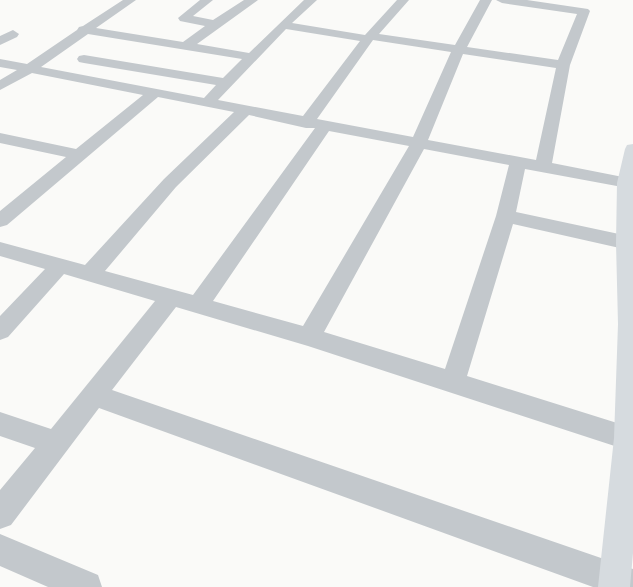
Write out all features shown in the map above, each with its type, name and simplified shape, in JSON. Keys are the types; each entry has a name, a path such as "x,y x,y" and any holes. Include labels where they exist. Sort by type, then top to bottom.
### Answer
{"street":[{"path":"0,86 130,0"},
{"path":"208,0 184,18 215,24"},
{"path":"185,47 215,24 252,0"},
{"path":"207,103 283,25 311,0"},
{"path":"198,305 369,38 403,0"},
{"path":"310,337 418,144 459,49 486,0"},
{"path":"502,0 584,11 563,65 543,167"},
{"path":"283,25 563,65"},
{"path":"83,30 252,57"},
{"path":"0,41 13,34"},
{"path":"84,59 227,83"},
{"path":"0,63 630,184"},
{"path":"0,221 154,93"},
{"path":"90,274 170,183 244,111"},
{"path":"0,138 78,155"},
{"path":"94,395 621,584 630,439 631,324 629,244 630,184 633,149"},
{"path":"453,382 506,216 518,162"},
{"path":"506,216 629,244"},
{"path":"0,249 310,337 630,439"},
{"path":"0,331 60,266"},
{"path":"0,514 171,297"},
{"path":"0,424 56,443"},
{"path":"0,550 86,587"}]}
